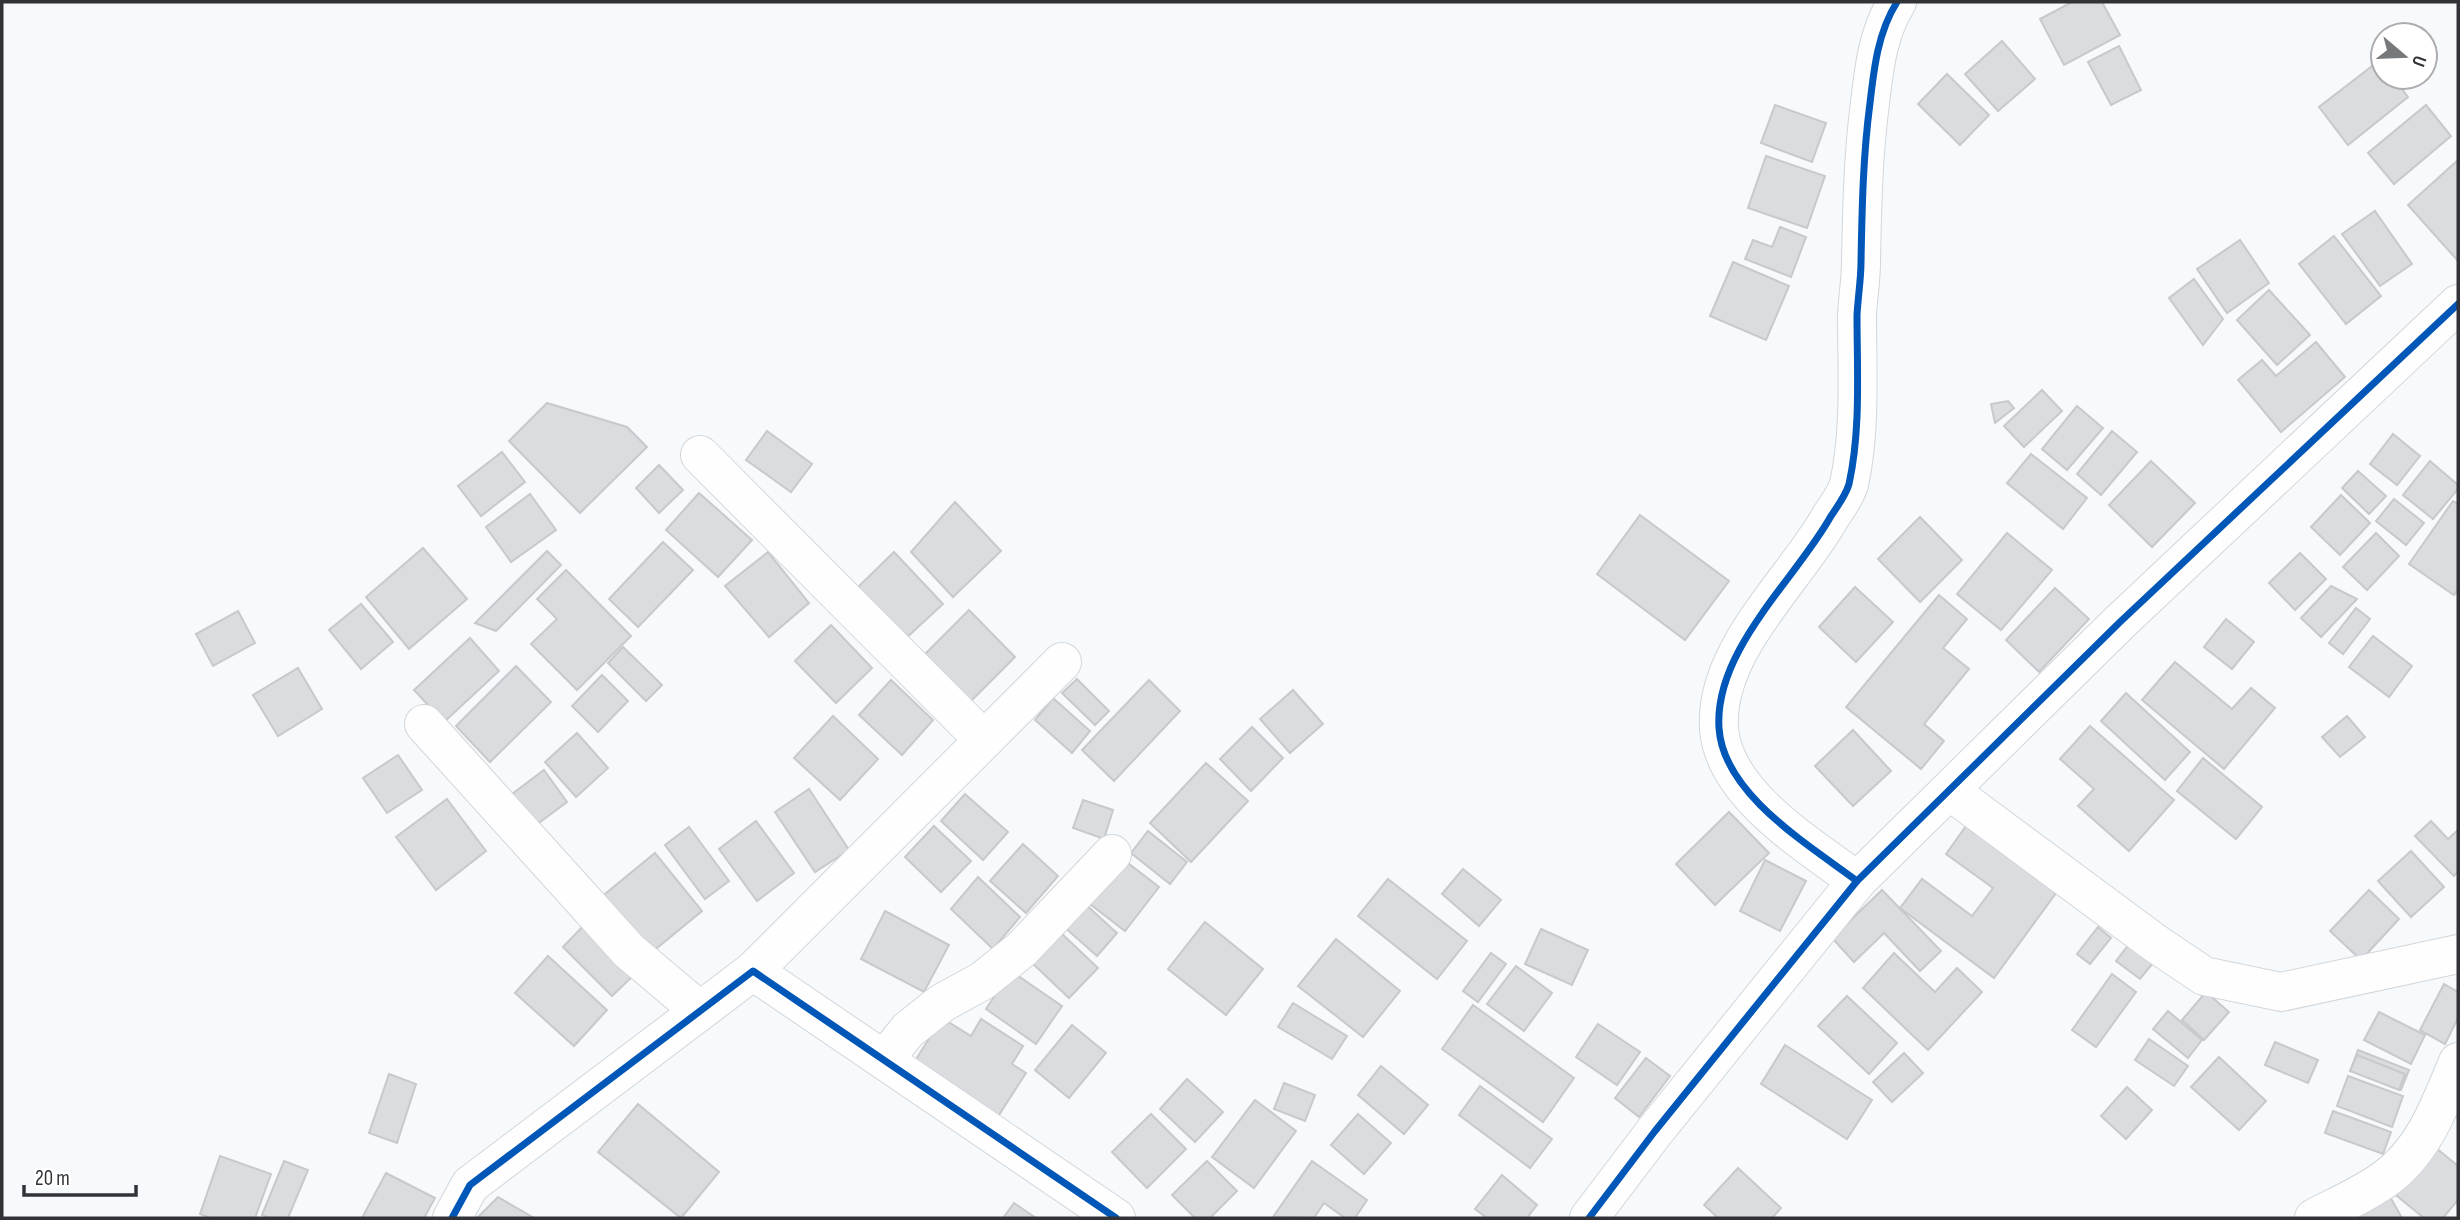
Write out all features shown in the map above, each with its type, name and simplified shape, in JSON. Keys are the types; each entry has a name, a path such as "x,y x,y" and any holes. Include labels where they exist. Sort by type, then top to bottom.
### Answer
{"street":[{"path":"1857,881 1767,811 1744,787 1725,757 1718,728 1722,693 1740,649 1777,592 1825,528 1848,486 1855,432 1858,373 1857,313 1864,146 1876,55 1897,2"},
{"path":"1589,1218 1655,1131 1857,881 2119,622 2458,304"},
{"path":"700,455 984,740"},
{"path":"452,1218 470,1185 753,971 1062,662"},
{"path":"424,724 629,951 699,1010"},
{"path":"1950,791 2155,943 2204,976 2281,992 2458,954"},
{"path":"884,1060 908,1030 933,1010 982,981 1023,949 1112,854"},
{"path":"753,971 1116,1218"},
{"path":"2314,1218 2386,1178 2409,1155 2427,1134 2458,1062"}],"building":[{"path":"2072,2 2102,2 2120,35 2064,65 2040,19"},
{"path":"2002,41 2035,79 1998,111 1965,74"},
{"path":"2119,46 2141,90 2111,105 2088,62"},
{"path":"2369,68 2369,91 2404,91 2408,97 2348,145 2319,107"},
{"path":"1947,74 1989,115 1960,145 1918,104"},
{"path":"1775,105 1826,123 1812,162 1761,143"},
{"path":"2426,105 2451,136 2394,184 2368,153"},
{"path":"1766,156 1825,176 1807,228 1748,208"},
{"path":"2458,160 2458,261 2408,205"},
{"path":"2375,211 2412,264 2380,286 2342,234"},
{"path":"1780,227 1806,237 1791,277 1745,259 1753,240 1772,247"},
{"path":"2334,236 2381,296 2346,324 2299,264"},
{"path":"2240,240 2269,283 2227,313 2197,269"},
{"path":"1733,262 1789,286 1766,340 1710,316"},
{"path":"2194,279 2223,319 2203,345 2169,298"},
{"path":"2269,290 2310,335 2277,365 2237,320"},
{"path":"2316,342 2345,377 2281,432 2238,380 2262,360 2276,376"},
{"path":"2042,390 2062,411 2024,447 2004,426"},
{"path":"2008,401 2014,408 1995,423 1991,404"},
{"path":"547,403 627,427 647,447 580,513 509,441"},
{"path":"2077,406 2103,428 2067,470 2042,449"},
{"path":"767,431 812,464 791,492 746,460"},
{"path":"2112,431 2137,452 2101,495 2077,474"},
{"path":"2393,434 2420,456 2397,485 2370,464"},
{"path":"502,452 525,482 481,516 458,486"},
{"path":"2031,454 2087,498 2063,529 2007,483"},
{"path":"2151,461 2195,503 2152,547 2109,505"},
{"path":"2430,461 2458,485 2458,489 2433,519 2403,495"},
{"path":"659,465 683,490 659,513 636,488"},
{"path":"2358,471 2386,496 2369,514 2342,488"},
{"path":"699,493 752,540 718,577 666,530"},
{"path":"530,494 556,530 511,562 486,527"},
{"path":"2341,495 2370,523 2340,555 2311,527"},
{"path":"2394,499 2424,523 2406,545 2376,521"},
{"path":"2453,501 2458,504 2458,589 2454,595 2409,564"},
{"path":"955,502 1001,551 953,597 911,552"},
{"path":"1640,515 1729,581 1685,640 1597,574"},
{"path":"1920,517 1962,560 1920,602 1878,559"},
{"path":"2007,533 2052,570 2001,630 1957,594"},
{"path":"2376,533 2399,556 2367,590 2343,567"},
{"path":"663,542 693,570 638,627 609,599"},
{"path":"423,548 467,599 409,649 366,597"},
{"path":"547,551 561,565 496,631 475,623"},
{"path":"768,552 809,603 769,637 725,586"},
{"path":"894,552 943,604 904,640 856,589"},
{"path":"2300,553 2326,579 2295,610 2269,583"},
{"path":"566,570 631,636 577,690 531,644 557,619 537,599"},
{"path":"2331,586 2357,599 2321,637 2301,618"},
{"path":"1855,587 1893,622 1856,662 1819,627"},
{"path":"2055,588 2089,619 2039,672 2006,640"},
{"path":"1939,595 1967,619 1943,648 1969,669 1924,724 1944,741 1921,769 1846,707"},
{"path":"361,604 393,642 361,669 329,630"},
{"path":"2356,608 2370,619 2343,654 2329,643"},
{"path":"969,610 1015,657 970,702 924,655"},
{"path":"238,611 255,643 213,666 196,634"},
{"path":"2226,619 2254,642 2232,669 2204,647"},
{"path":"831,625 872,668 836,703 795,661"},
{"path":"2373,636 2412,666 2389,697 2349,667"},
{"path":"470,638 499,671 444,722 414,690"},
{"path":"623,647 662,685 646,701 608,663"},
{"path":"2175,662 2232,709 2251,688 2275,708 2224,769 2142,700"},
{"path":"516,666 551,702 490,762 456,726"},
{"path":"298,668 322,709 278,736 253,695"},
{"path":"602,675 628,701 598,732 572,706"},
{"path":"1077,679 1109,711 1095,725 1062,693"},
{"path":"891,680 933,720 902,755 859,715"},
{"path":"1149,680 1180,711 1114,781 1082,750"},
{"path":"1293,690 1323,724 1290,753 1260,719"},
{"path":"2126,693 2190,752 2165,780 2101,721"},
{"path":"1053,698 1090,731 1072,753 1035,720"},
{"path":"833,716 878,759 840,800 794,758"},
{"path":"2347,716 2365,737 2340,757 2322,737"},
{"path":"2090,726 2174,800 2129,851 2078,806 2094,789 2060,759"},
{"path":"1252,727 1283,758 1251,791 1220,759"},
{"path":"1853,730 1891,771 1853,806 1815,766"},
{"path":"577,733 608,768 576,797 545,762"},
{"path":"398,755 422,790 387,813 363,778"},
{"path":"2203,758 2262,807 2236,839 2177,791"},
{"path":"1206,763 1248,801 1191,862 1150,823"},
{"path":"544,770 567,802 532,828 508,797"},
{"path":"809,789 849,850 815,872 775,812"},
{"path":"965,794 1008,832 983,860 941,821"},
{"path":"447,799 486,851 436,890 396,837"},
{"path":"1083,800 1113,810 1104,839 1073,828"},
{"path":"1729,812 1769,853 1715,905 1676,864"},
{"path":"756,821 794,873 757,901 719,849"},
{"path":"2431,821 2448,839 2458,830 2458,871 2454,876 2415,836"},
{"path":"1969,822 2059,889 1994,978 1900,908 1922,879 1972,916 1993,888 1946,854"},
{"path":"934,826 971,861 941,892 905,857"},
{"path":"689,827 729,881 705,899 665,845"},
{"path":"1148,831 1187,862 1170,884 1131,853"},
{"path":"1023,844 1058,876 1026,913 990,881"},
{"path":"2411,851 2444,887 2411,917 2378,881"},
{"path":"655,853 702,911 646,957 599,899"},
{"path":"1124,860 1159,887 1125,931 1090,904"},
{"path":"1765,860 1806,881 1780,931 1740,911"},
{"path":"1463,869 1501,900 1479,926 1442,894"},
{"path":"978,877 1020,917 993,949 951,909"},
{"path":"1388,879 1467,941 1437,979 1358,916"},
{"path":"1882,890 1941,951 1920,971 1884,933 1854,962 1832,938"},
{"path":"2369,890 2399,919 2361,960 2330,931"},
{"path":"1083,902 1117,933 1097,956 1062,925"},
{"path":"885,911 949,945 924,992 861,959"},
{"path":"587,922 637,972 612,996 563,947"},
{"path":"1205,922 1263,969 1226,1015 1168,969"},
{"path":"2098,927 2111,938 2090,964 2077,954"},
{"path":"1541,929 1588,950 1572,985 1525,964"},
{"path":"1060,932 1098,968 1069,998 1031,962"},
{"path":"1336,939 1400,991 1363,1037 1298,986"},
{"path":"2130,943 2154,962 2140,979 2116,961"},
{"path":"1491,953 1506,964 1478,1002 1463,991"},
{"path":"1894,953 1935,992 1957,968 1982,992 1928,1050 1863,988"},
{"path":"548,956 607,1010 574,1046 515,993"},
{"path":"1516,966 1552,993 1524,1031 1487,1004"},
{"path":"1011,971 1062,1006 1036,1044 986,1009"},
{"path":"2112,974 2136,992 2096,1047 2072,1030"},
{"path":"2444,984 2458,992 2458,1018 2445,1044 2420,1030"},
{"path":"2206,992 2229,1012 2204,1040 2182,1020"},
{"path":"1847,996 1897,1043 1869,1074 1818,1026"},
{"path":"1293,1003 1347,1036 1332,1059 1278,1027"},
{"path":"1473,1005 1574,1078 1543,1122 1442,1049"},
{"path":"2168,1011 2202,1040 2188,1058 2153,1029"},
{"path":"2379,1012 2425,1035 2411,1064 2364,1040"},
{"path":"942,1018 971,1036 981,1019 1023,1046 1012,1064 1026,1073 997,1118 913,1064"},
{"path":"1598,1024 1640,1052 1617,1085 1576,1057"},
{"path":"1072,1025 1106,1053 1069,1098 1035,1070"},
{"path":"2149,1039 2188,1066 2174,1086 2135,1060"},
{"path":"2275,1042 2318,1060 2308,1083 2265,1065"},
{"path":"1785,1045 1872,1100 1847,1139 1761,1084"},
{"path":"2358,1050 2409,1070 2401,1090 2351,1069"},
{"path":"1904,1053 1923,1073 1892,1102 1873,1082"},
{"path":"2357,1055 2405,1074 2399,1090 2350,1071"},
{"path":"2219,1057 2266,1101 2239,1130 2191,1087"},
{"path":"1646,1058 1670,1076 1639,1117 1615,1098"},
{"path":"1381,1066 1428,1105 1404,1134 1358,1095"},
{"path":"389,1074 416,1084 397,1143 369,1133"},
{"path":"2348,1076 2403,1096 2392,1127 2337,1106"},
{"path":"1187,1079 1223,1112 1195,1142 1160,1109"},
{"path":"1284,1083 1315,1095 1305,1121 1274,1109"},
{"path":"1480,1086 1552,1139 1530,1168 1459,1115"},
{"path":"2127,1087 2152,1110 2126,1139 2101,1116"},
{"path":"1255,1100 1296,1131 1254,1188 1212,1157"},
{"path":"638,1104 719,1172 681,1218 598,1152"},
{"path":"2333,1111 2391,1132 2383,1154 2325,1133"},
{"path":"1151,1114 1186,1149 1147,1188 1112,1152"},
{"path":"1358,1114 1391,1143 1364,1174 1331,1145"},
{"path":"2425,1139 2458,1166 2458,1200 2443,1218 2424,1218 2386,1187"},
{"path":"220,1156 271,1174 255,1218 210,1218 200,1214"},
{"path":"284,1161 308,1170 288,1218 270,1218 262,1215"},
{"path":"1207,1161 1237,1191 1210,1218 1195,1218 1172,1195"},
{"path":"1312,1161 1367,1200 1355,1218 1345,1218 1324,1203 1314,1218 1273,1217"},
{"path":"1738,1168 1781,1208 1772,1218 1718,1218 1704,1205"},
{"path":"386,1173 435,1198 424,1218 362,1218"},
{"path":"1502,1175 1537,1205 1527,1218 1487,1218 1475,1209"},
{"path":"2389,1195 2402,1218 2347,1218"},
{"path":"498,1197 534,1218 477,1218"},
{"path":"1014,1203 1036,1218 1003,1218"}],"cycle path":[{"path":"1857,881 1793,834 1752,796 1736,775 1724,752 1719,728 1721,699 1729,671 1743,643 1816,540 1849,484 1857,421 1857,315 1868,123 1878,51 1885,26 1897,2"},
{"path":"1589,1218 1655,1131 1857,881 2120,622 2458,304"},
{"path":"452,1218 470,1185 753,971 1116,1218"}]}
